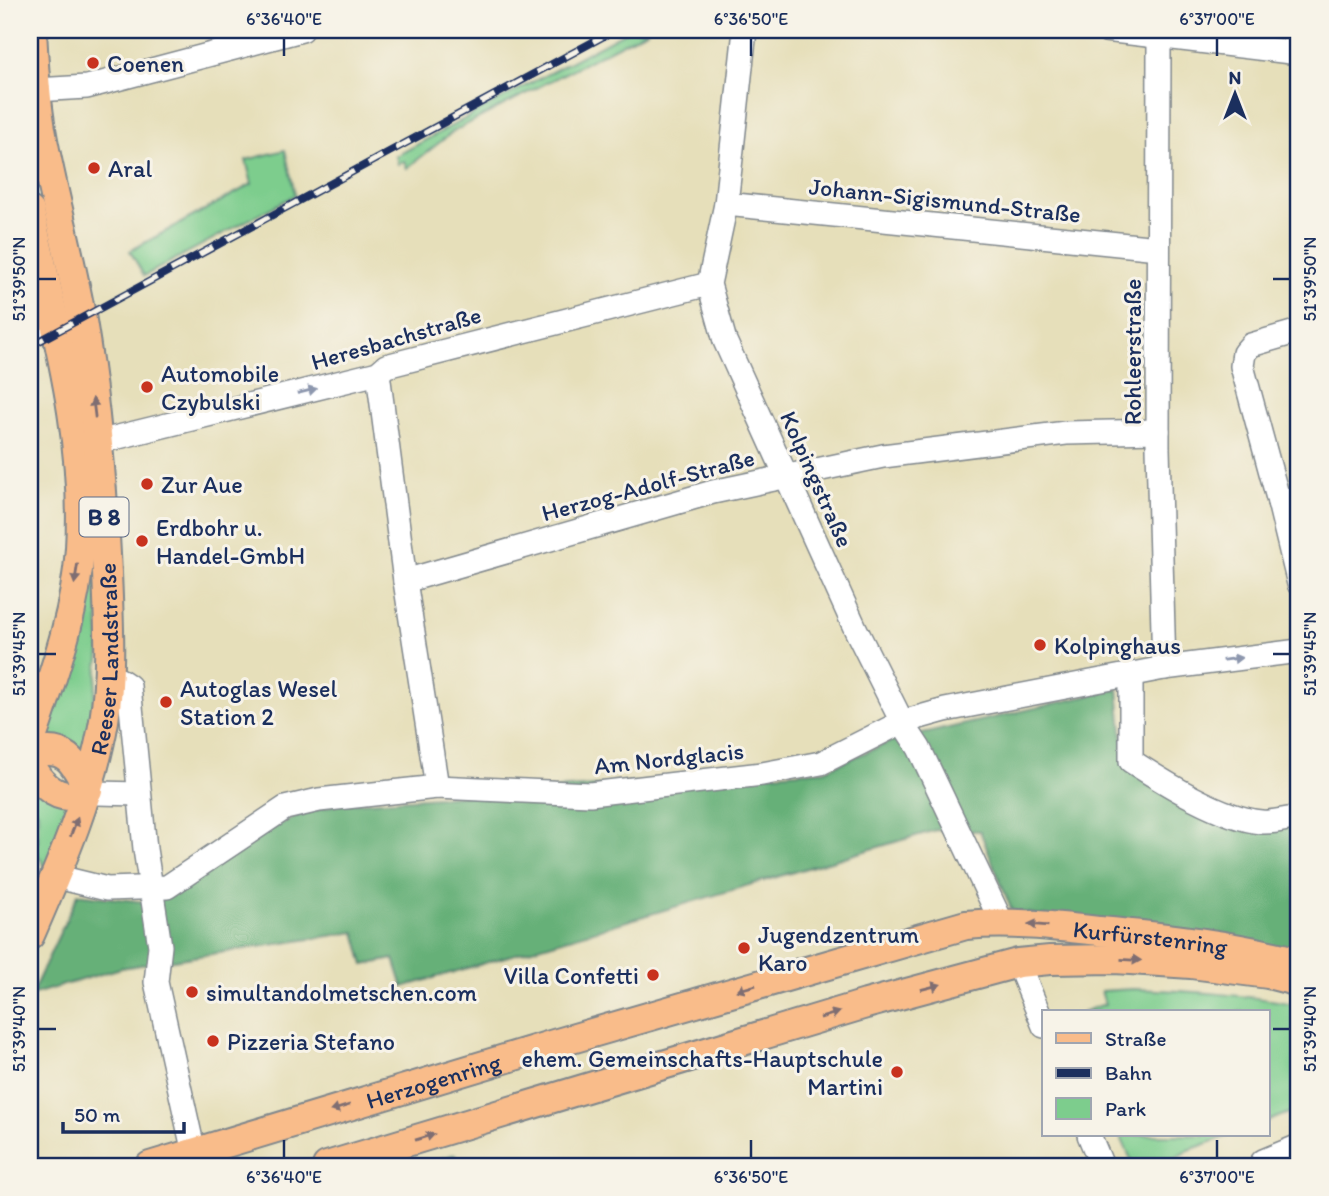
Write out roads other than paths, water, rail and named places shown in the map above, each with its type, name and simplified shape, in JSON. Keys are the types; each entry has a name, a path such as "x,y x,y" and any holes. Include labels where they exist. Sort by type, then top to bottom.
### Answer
{"main road":[{"name":"Reeser Landstraße","path":"30,935 88,790 104,721 109,679 105,539 98,442 79,307 33,90 32,30"},
{"name":"Reeser Landstraße","path":"30,211 41,324 71,402 79,460 80,550 71,613 30,744"},
{"path":"41,324 79,307"},
{"path":"30,755 45,749 67,757 77,766 88,790 72,796 57,793 37,778 30,765"},
{"path":"327,1166 866,1004 1018,963 1001,922"},
{"name":"Kurfürstenring","path":"1001,922 1153,936 1272,955 1299,962"},
{"name":"Herzogenring","path":"150,1166 196,1160 450,1075 852,957 966,925 1001,922"},
{"name":"Kurfürstenring","path":"1018,963 1115,959 1191,964 1268,974 1299,982"}],"street":[{"path":"33,90 87,87 302,30"},
{"name":"Kolpingstraße","path":"745,30 726,204 709,284 725,341 856,630 902,722 919,748 1001,922"},
{"path":"1105,30 1299,53"},
{"name":"Rohleerstraße","path":"1158,37 1158,431 1164,668"},
{"name":"Johann-Sigismund-Straße","path":"726,204 1158,248"},
{"name":"Heresbachstraße","path":"98,442 378,373 386,366 709,284"},
{"path":"1299,331 1251,345 1244,353 1242,366 1289,499 1299,584"},
{"path":"378,373 405,581 438,787"},
{"name":"Herzog-Adolf-Straße","path":"405,581 713,492 787,475 883,456 1052,434 1158,431"},
{"name":"Am Nordglacis","path":"56,874 107,888 167,887 285,808 319,800 438,787 590,794 762,774 821,763 902,722 945,710 1164,668 1299,651"},
{"path":"1131,674 1131,761 1174,786 1242,819 1265,822 1299,817"},
{"name":"Reeser Landstraße","path":"120,680 129,686 139,794 160,946 156,982 196,1160"},
{"name":"Reeser Landstraße","path":"88,790 97,793 139,794"},
{"path":"1018,963 1042,1021"},
{"path":"1089,1136 1102,1166"},
{"path":"1260,1166 1263,1161 1299,1146"}],"railway":[{"path":"30,346 615,30"}],"place":[{"name":"Coenen","path":"93,63"},
{"name":"Aral","path":"94,168"},
{"name":"Automobile Czybulski","path":"147,387"},
{"name":"Zur Aue","path":"147,484"},
{"name":"Erdbohr u. Handel-GmbH","path":"142,541"},
{"name":"Kolpinghaus","path":"1040,645"},
{"name":"Autoglas Wesel Station 2","path":"166,702"},
{"name":"Jugendzentrum Karo","path":"744,948"},
{"name":"Villa Confetti","path":"653,975"},
{"name":"simultandolmetschen.com","path":"192,992"},
{"name":"Pizzeria Stefano","path":"213,1041"},
{"name":"ehem. Gemeinschafts-Hauptschule Martini","path":"897,1072"}]}
